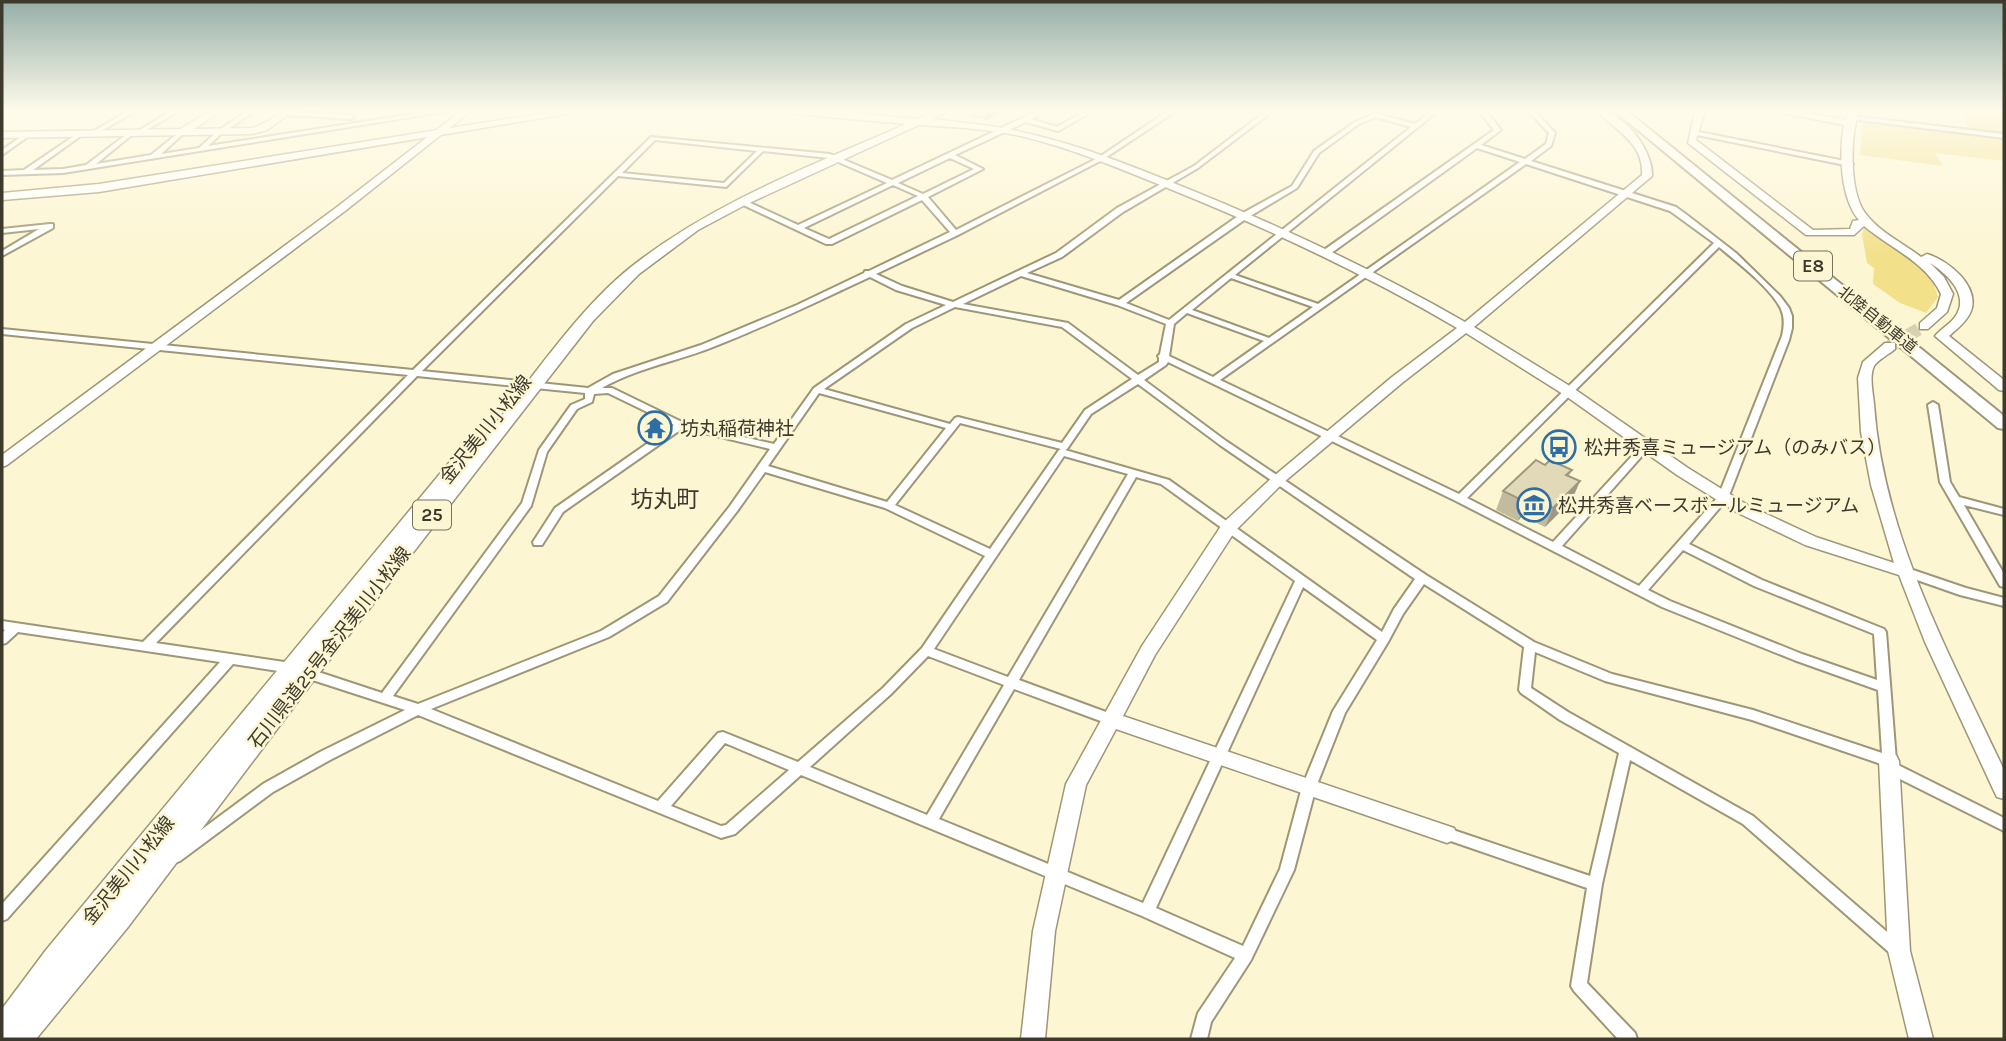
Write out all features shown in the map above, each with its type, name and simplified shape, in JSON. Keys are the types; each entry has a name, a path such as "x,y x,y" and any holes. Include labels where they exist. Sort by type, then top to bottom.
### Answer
{"highway":[{"name":"北陸自動車道","path":"1680,160 2004,424"},
{"name":"北陸自動車道","path":"1694,160 2004,408"}],"main road":[{"path":"2,197 112,186 279,160"},
{"name":"金沢美川小松線","path":"528,384 572,320 621,270 654,245 734,199 829,160"},
{"name":"石川県道25号金沢美川小松線","path":"19,1039 119,919 299,671 528,384 587,318 634,271 676,239 741,202 830,160"},
{"name":"金沢美川小松線","path":"2,1030 55,959 299,671"}],"street":[{"path":"26,172 44,160"},
{"path":"87,168 98,160"},
{"path":"2,173 87,168 143,160"},
{"path":"2,462 406,160"},
{"path":"147,645 630,160"},
{"path":"615,173 726,185 751,160"},
{"path":"841,160 923,196 955,233"},
{"path":"798,228 943,160"},
{"path":"741,202 830,242 980,169 959,160"},
{"path":"590,391 616,376 704,347 800,307 955,233 1099,160"},
{"path":"1102,160 1166,183 1369,272 1467,326 1569,391 1723,498 1812,542 1868,562 2004,603"},
{"path":"151,876 268,788 418,709 605,634 663,599 763,468 817,390 909,326 1059,255 1120,210 1206,160"},
{"path":"1120,303 1244,216 1295,187 1311,160"},
{"path":"889,506 958,420 1064,447 1088,412 1163,363 1170,323 1374,160"},
{"path":"1327,252 1458,160"},
{"path":"1520,160 1673,209 1718,243 1769,288 1784,307 1788,323 1785,340 1723,498 1641,591"},
{"path":"1213,381 1268,340 1531,160"},
{"path":"1033,1039 1044,931 1076,784 1148,650 1229,527 1279,479 1647,176 1648,160"},
{"path":"1714,160 1810,233 1854,232 1857,223 1866,223"},
{"path":"1828,160 1850,164"},
{"path":"1850,160 1854,202 1866,223 1934,273 1947,292 1945,310 1924,326"},
{"path":"2,231 50,226 2,254"},
{"path":"1460,499 1718,243"},
{"path":"1914,256 1930,257 1950,273 1964,291 1967,305 1960,321 1941,336 2004,387"},
{"path":"868,273 899,288 951,304 1065,325 1223,443 1422,578 1530,645 1608,678 1753,715 1889,764 2004,825"},
{"path":"1019,273 1120,303 1170,323"},
{"path":"1231,276 1317,306"},
{"path":"1188,311 1268,340"},
{"path":"2,331 413,375 590,391 609,390 681,425 777,448"},
{"path":"1890,346 1868,365 1865,394 1884,513 1905,571 2004,791"},
{"path":"1163,356 1460,499 1641,591 1798,657 1883,687"},
{"path":"817,390 952,427"},
{"path":"385,698 527,504 542,452 574,407 589,400 590,391"},
{"path":"1933,405 1945,482 2004,583"},
{"path":"537,542 559,510 681,425"},
{"path":"1554,548 1646,446"},
{"path":"2,625 147,645 299,671 418,709 721,832 730,830 799,770 887,691 926,651 1062,452 1165,482 1384,639"},
{"path":"763,468 889,506 991,554"},
{"path":"930,822 1133,474"},
{"path":"1954,499 2004,512"},
{"path":"1682,545 1758,583 1880,632 1899,951 1921,1039"},
{"path":"1199,1039 1204,1019 1246,955 1287,870 1310,787 1339,711 1398,612 1422,578"},
{"path":"1147,911 1217,754 1300,580"},
{"path":"2,640 15,627"},
{"path":"1530,645 1525,690 1564,716 1748,820 1899,951"},
{"path":"926,651 1110,719 1595,884"},
{"path":"2,914 229,660"},
{"path":"662,806 723,737 1147,911 1246,955"},
{"path":"1626,751 1595,884 1579,986 1629,1039"}],"shaded area":[{"path":"1895,160 1939,160 1943,166"},
{"path":"1864,229 1898,248 1928,276 1938,297 1926,313 1900,303 1873,284 1874,268 1867,263 1862,234"}],"building":[{"path":"1536,460 1545,465 1550,460 1572,470 1566,475 1580,481 1553,508 1530,497 1526,502 1503,491"}],"tunnel":[{"path":"1890,346 1924,326"}],"place":[{"name":"坊丸稲荷神社","path":"655,428"},
{"name":"松井秀喜ミュージアム（のみバス）","path":"1559,447"},
{"name":"松井秀喜ベースボールミュージアム","path":"1534,505"}],"district":[{"name":"坊丸町","path":"665,499"}]}
